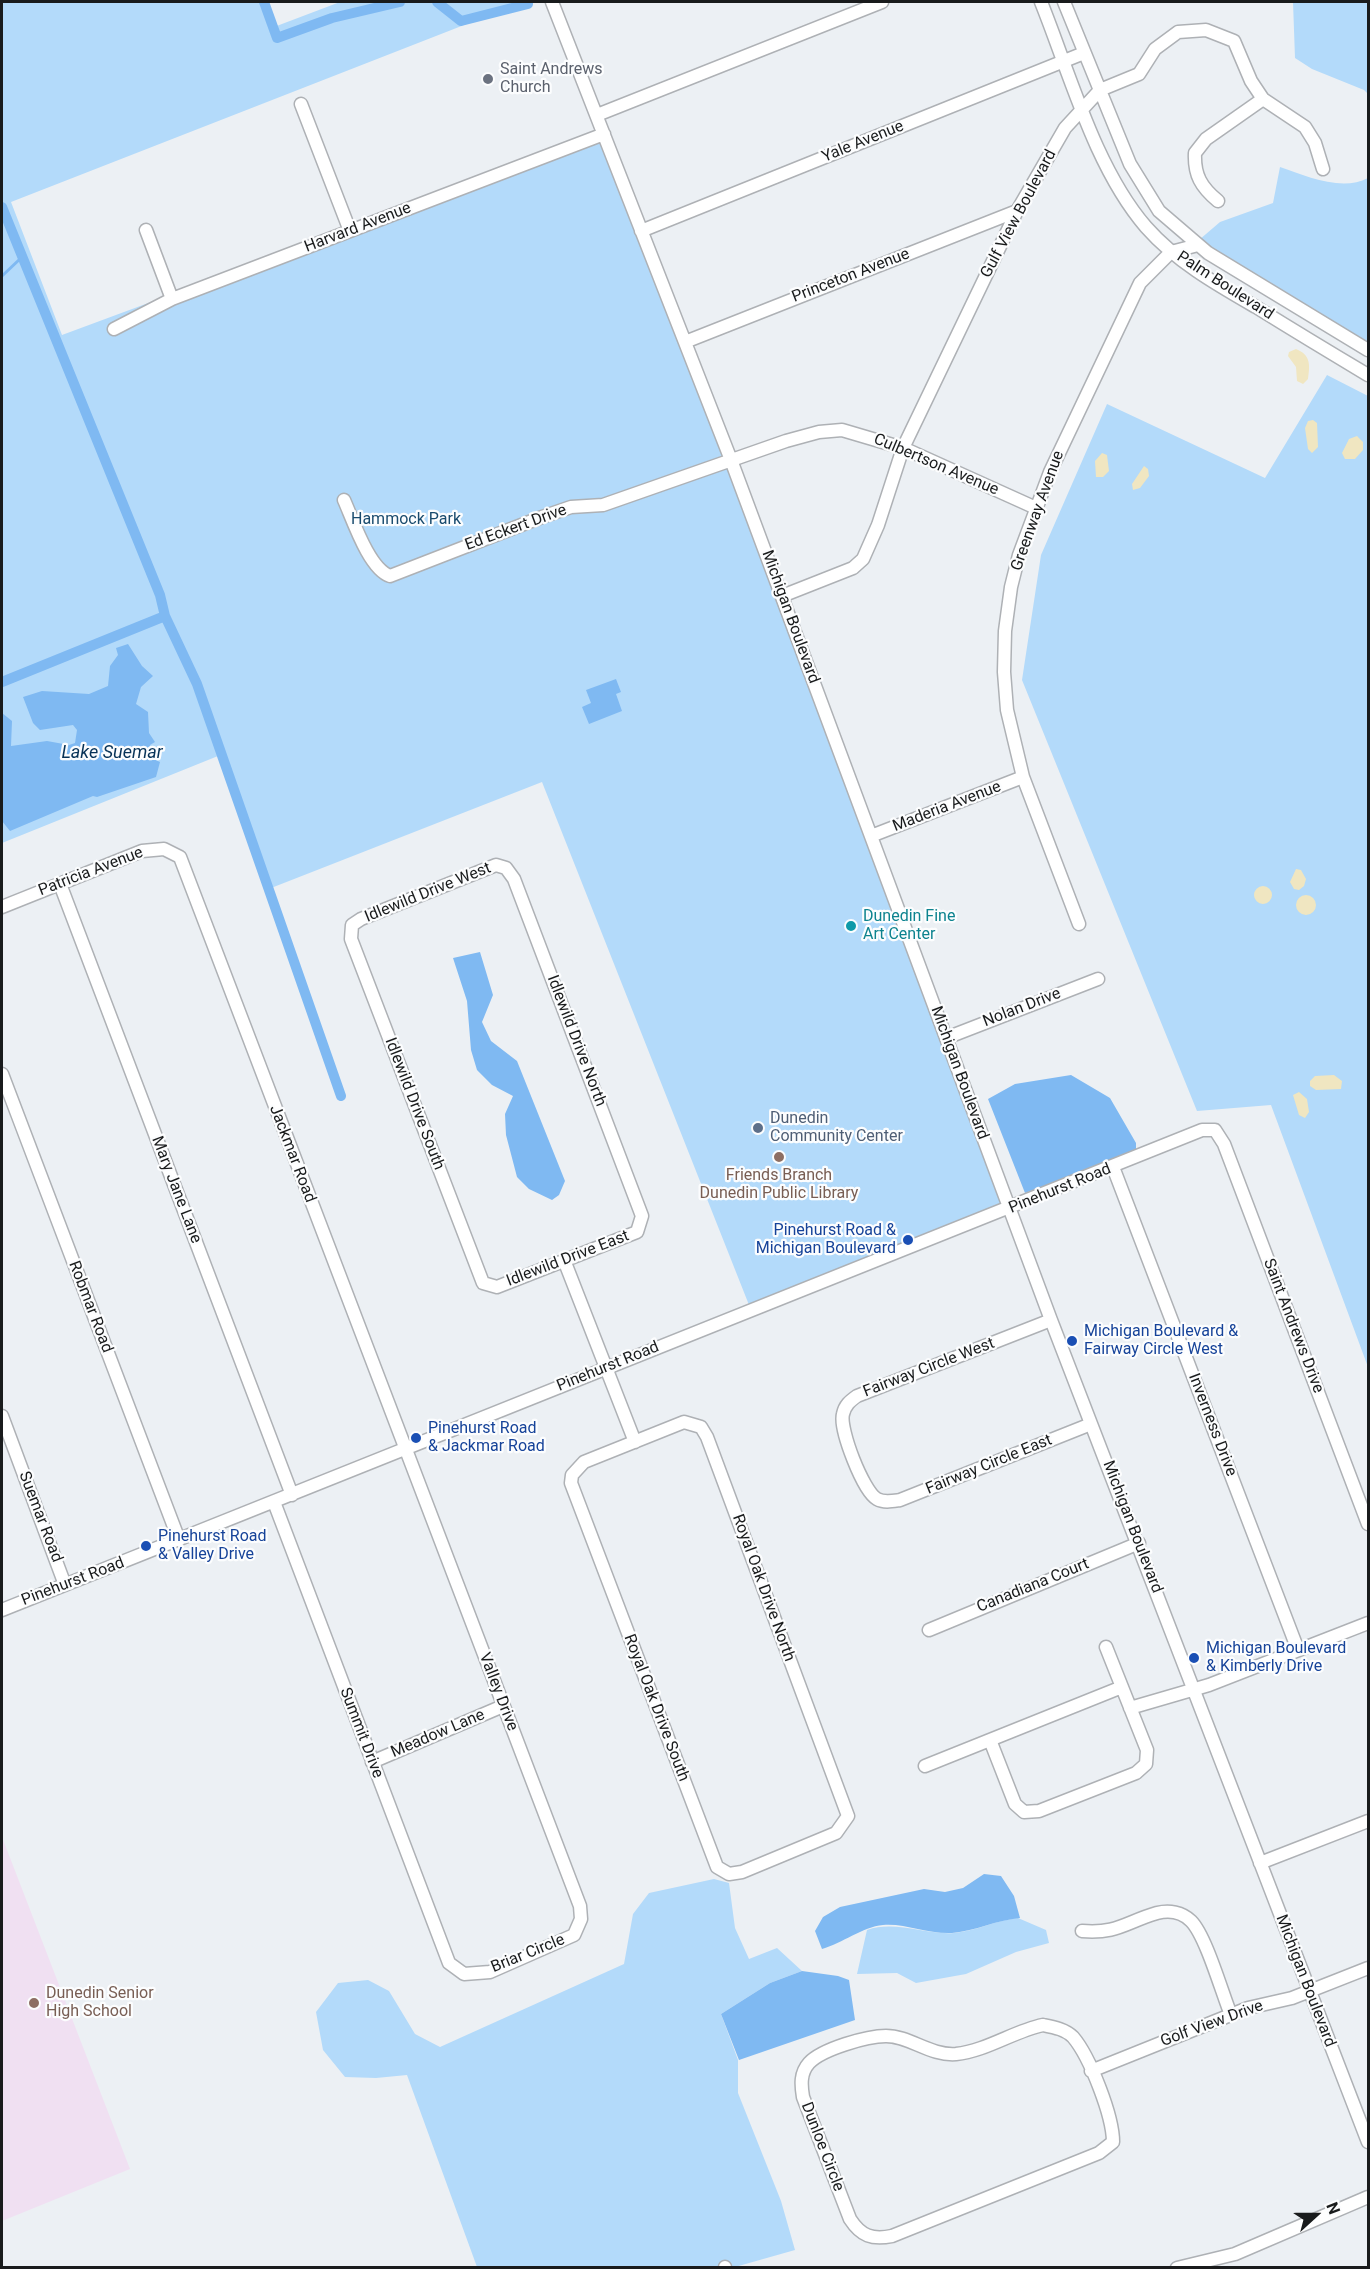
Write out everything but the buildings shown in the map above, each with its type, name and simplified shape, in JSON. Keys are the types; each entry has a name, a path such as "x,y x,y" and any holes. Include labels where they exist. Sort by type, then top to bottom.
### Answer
{"street":[{"name":"Michigan Boulevard","path":"554,2 731,460 1051,1320 1368,2140"},
{"path":"597,115 882,2"},
{"name":"Palm Boulevard","path":"1041,2 1083,109 1127,201 1146,227 1171,252 1202,276 1368,375"},
{"name":"Palm Boulevard","path":"1064,2 1141,185 1159,211 1198,245 1368,350"},
{"name":"Gulf View Boulevard","path":"782,596 853,568 862,559 874,535 903,448 1017,211 1065,128 1100,90 1139,74 1155,49 1165,39 1178,32 1197,30 1222,35 1234,41 1242,55 1251,81 1263,99 1305,127 1315,143 1323,169"},
{"name":"Yale Avenue","path":"641,231 1084,53"},
{"path":"1218,201 1206,192 1198,178 1195,153 1206,139 1263,99"},
{"path":"301,104 350,231"},
{"name":"Harvard Avenue","path":"114,329 172,299 604,134"},
{"name":"Princeton Avenue","path":"685,342 1017,211"},
{"path":"146,230 172,299"},
{"path":"1171,252 1198,245"},
{"name":"Greenway Avenue","path":"1079,924 1023,777 1007,710 1004,672 1005,631 1011,587 1036,508 1086,392 1140,284 1171,252"},
{"name":"Culbertson Avenue","path":"731,460 786,441 830,431 864,435 903,448 1036,508"},
{"name":"Ed Eckert Drive","path":"344,500 372,561 382,574 390,576 571,507 603,505 731,460"},
{"name":"Maderia Avenue","path":"871,836 1023,777"},
{"name":"Patricia Avenue","path":"2,907 154,848 173,851 180,857"},
{"name":"Jackmar Road","path":"180,857 405,1450"},
{"name":"Idlewild Drive West","path":"352,925 496,865 506,868"},
{"name":"Idlewild Drive North","path":"506,868 514,879 642,1216"},
{"name":"Mary Jane Lane","path":"60,884 292,1495"},
{"name":"Idlewild Drive South","path":"352,925 351,939 483,1283"},
{"name":"Nolan Drive","path":"946,1038 1098,979"},
{"name":"Robmar Road","path":"2,1074 179,1540"},
{"name":"Pinehurst Road","path":"2,1610 1202,1130 1215,1130"},
{"name":"Saint Andrews Drive","path":"1215,1130 1224,1144 1368,1524"},
{"name":"Inverness Drive","path":"1113,1167 1298,1650"},
{"name":"Idlewild Drive East","path":"483,1283 497,1287 636,1232 642,1216"},
{"path":"564,1260 634,1442"},
{"name":"Fairway Circle West","path":"884,1502 869,1491 845,1436 843,1415 847,1403 857,1396 1051,1320"},
{"name":"Suemar Road","path":"2,1416 65,1585"},
{"name":"Royal Oak Drive North","path":"634,1442 684,1422 701,1427 707,1437 848,1816"},
{"name":"Fairway Circle East","path":"884,1502 900,1500 1091,1424"},
{"name":"Royal Oak Drive South","path":"634,1442 584,1462 572,1475 571,1483 717,1867 729,1874 742,1872 836,1833 848,1816"},
{"name":"Valley Drive","path":"405,1450 412,1462 580,1906 581,1919 574,1935"},
{"name":"Summit Drive","path":"274,1502 449,1963"},
{"name":"Canadiana Court","path":"929,1630 1139,1544"},
{"path":"1130,1708 1194,1690 1368,1623"},
{"path":"990,1740 1016,1804 1024,1812 1039,1811 1136,1773 1146,1764 1147,1750 1106,1647"},
{"path":"925,1766 1122,1687"},
{"name":"Meadow Lane","path":"372,1762 503,1706"},
{"path":"1260,1863 1368,1821"},
{"path":"1082,1932 1112,1932 1157,1913 1169,1911 1181,1914 1198,1931 1231,2015"},
{"name":"Briar Circle","path":"449,1963 464,1974 490,1972 574,1935"},
{"name":"Golf View Drive","path":"1091,2071 1231,2015 1309,1992 1368,1968"},
{"name":"Dunloe Circle","path":"1043,2025 1056,2027 1071,2035 1091,2071 1113,2131 1113,2142 1107,2148 892,2236 879,2239 867,2237 857,2230 850,2219 801,2085 810,2062 820,2055 867,2038 888,2036 935,2053 958,2054 1043,2025"},
{"path":"1177,2268 1235,2253 1368,2197"}],"shaded area":[{"name":"Dunedin Senior High School","path":"2,1837 130,2169 2,2221"}],"green space":[{"name":"Hammock Park","path":"2,2 265,2 274,27 340,2 523,2 11,202 62,335 604,134 1009,1209 751,1310 542,782 266,890 218,756 2,843"},
{"path":"1293,2 1368,2 1368,94 1364,90 1312,69 1295,58"},
{"path":"1280,167 1336,183 1358,182 1368,178 1368,344 1244,270 1199,240 1220,222 1273,203"},
{"path":"1327,375 1368,396 1368,1367 1271,1105 1197,1111 1022,680 1041,555 1107,404 1265,478"},
{"path":"714,1879 729,1883 735,1928 749,1959 777,1948 802,1971 770,1983 721,2014 738,2060 738,2093 781,2201 795,2250 735,2267 731,2267 728,2261 719,2264 720,2268 477,2267 407,2075 376,2078 345,2077 323,2050 316,2012 338,1983 368,1980 389,1991 415,2034 440,2047 624,1964 633,1914 649,1893"},
{"path":"1018,1918 1046,1930 1049,1943 1016,1952 966,1974 916,1983 897,1973 857,1974 867,1930 878,1927 899,1927 954,1933"}],"sand":[{"path":"1296,349 1307,357 1308,361 1308,379 1303,384 1297,381 1296,367 1288,356 1289,352"},
{"path":"1313,420 1317,423 1318,447 1312,453 1308,449 1305,428 1308,421"},
{"path":"1357,436 1363,442 1363,450 1355,459 1345,459 1342,453 1349,439"},
{"path":"1102,453 1107,455 1109,471 1103,477 1096,477 1095,461"},
{"path":"1144,466 1148,469 1149,476 1140,488 1133,490 1132,484"},
{"path":"1296,869 1301,870 1306,879 1304,886 1299,890 1294,889 1290,882"},
{"path":"1259,886 1267,886 1272,891 1270,902 1259,904 1254,899 1254,891"},
{"path":"1306,895 1313,898 1316,905 1313,912 1306,915 1299,912 1296,905 1299,898"},
{"path":"1334,1075 1342,1081 1341,1089 1316,1090 1310,1086 1310,1081 1315,1076"},
{"path":"1299,1092 1307,1099 1309,1112 1305,1118 1299,1115 1293,1095"}],"water":[{"name":"Lake Suemar","path":"128,644 142,666 153,676 141,687 136,704 148,712 149,733 155,742 150,745 151,758 160,762 156,777 97,797 93,796 10,831 2,821 2,713 12,721 11,746 47,741 69,745 75,743 77,730 73,725 40,730 33,723 23,697 42,691 89,694 108,686 110,666 118,655 116,648"},
{"path":"616,679 621,692 616,694 622,711 589,724 582,707 591,703 586,690"},
{"path":"480,952 493,995 482,1022 491,1041 517,1061 565,1181 559,1195 552,1200 529,1189 517,1177 506,1135 505,1114 513,1096 492,1085 477,1070 471,1050 467,1001 453,958"},
{"path":"1071,1075 1110,1098 1136,1143 1136,1152 1025,1193 988,1099 1015,1084"},
{"path":"984,1874 1001,1876 1014,1896 1020,1918 952,1933 891,1925 875,1926 822,1949 815,1931 823,1917 840,1907 924,1889 945,1892 963,1888"},
{"path":"802,1971 838,1976 849,1980 855,2020 739,2060 721,2014 770,1983"}],"waterway":[{"path":"264,2 277,38 332,18 400,2"},
{"path":"437,2 461,21 528,4"},
{"path":"2,207 160,595 165,616 197,684 341,1096"},
{"path":"2,276 21,258"},
{"path":"2,682 165,616"}],"place":[{"name":"Saint Andrews Church","path":"488,79"},
{"name":"Dunedin Fine Art Center","path":"851,926"},
{"name":"Dunedin Community Center","path":"758,1128"},
{"name":"Friends Branch Dunedin Public Library","path":"779,1157"},
{"name":"Pinehurst Road & Michigan Boulevard","path":"908,1240"},
{"name":"Michigan Boulevard & Fairway Circle West","path":"1072,1341"},
{"name":"Pinehurst Road & Jackmar Road","path":"416,1438"},
{"name":"Pinehurst Road & Valley Drive","path":"146,1546"},
{"name":"Michigan Boulevard & Kimberly Drive","path":"1194,1658"},
{"name":"Dunedin Senior High School","path":"34,2003"}]}
